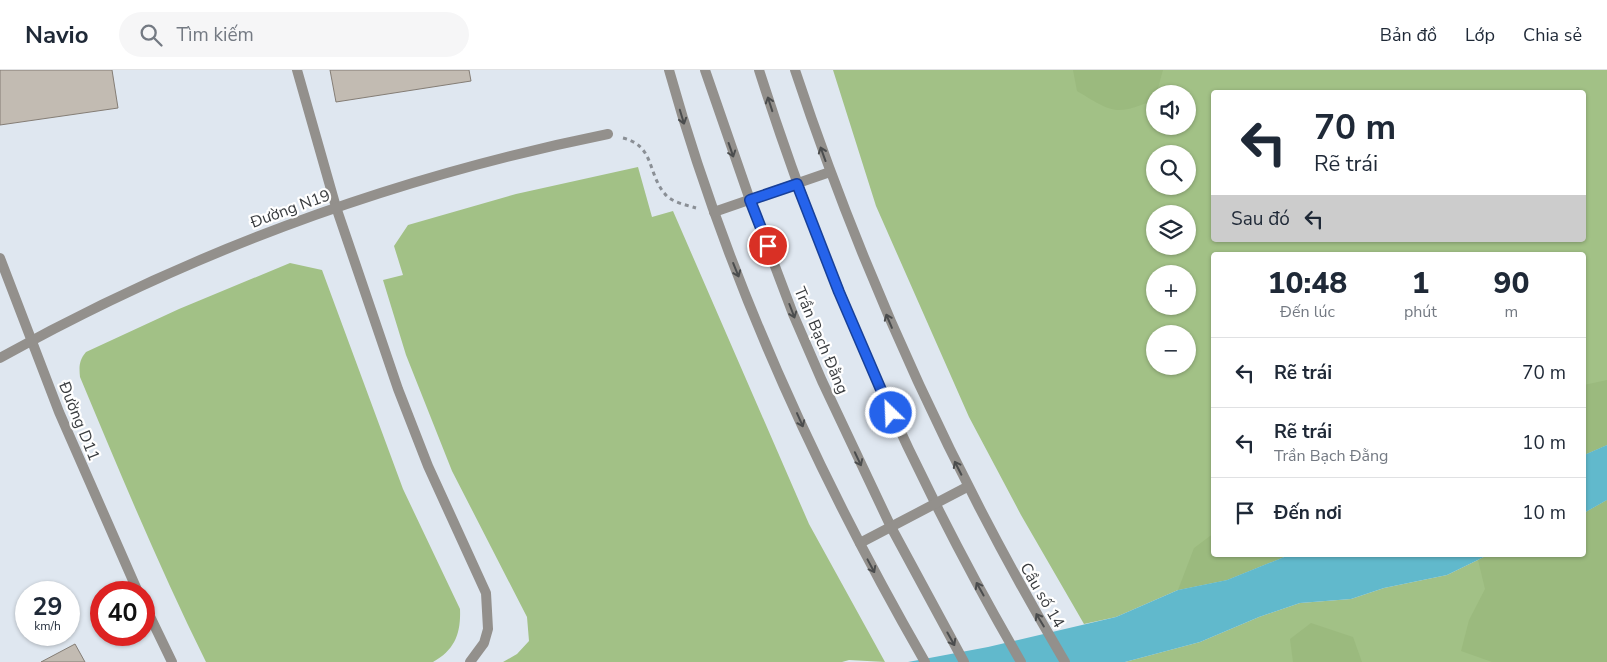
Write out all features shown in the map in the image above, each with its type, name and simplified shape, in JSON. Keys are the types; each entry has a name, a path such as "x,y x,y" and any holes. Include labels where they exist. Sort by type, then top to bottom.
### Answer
{"street":[{"path":"296,70 336,207 398,389 428,466 486,594 488,628 484,643 470,662"},
{"path":"669,70 714,212 779,373 824,473 891,602 925,662"},
{"name":"Trần Bạch Đằng","path":"705,70 750,200 808,347 860,464 891,527 964,662"},
{"name":"Trần Bạch Đằng","path":"759,70 797,184 870,367 964,561 1021,662"},
{"name":"Cầu số 14","path":"795,70 856,243 909,368 996,543 1064,662"},
{"name":"Đường N19","path":"0,358 30,341 179,269 259,235 336,207 437,174 608,134"},
{"path":"714,212 830,172"},
{"name":"Đường D11","path":"0,258 30,341 100,509 133,581"},
{"path":"860,543 967,487"},
{"path":"155,627 172,662"}],"path":[{"path":"608,134 636,142 644,149 665,195 681,204 714,212"}],"green space":[{"path":"833,70 1607,70 1607,445 1586,454 1586,252 1211,252 1211,557 1284,557 1227,580 1178,590 1116,617 1084,624 1021,515 969,417 876,206"},
{"path":"1073,70 1163,70 1159,85 1146,85 1146,103 1131,108 1114,110 1107,108 1077,91"},
{"path":"638,167 652,217 673,211 809,524 885,662 849,660 842,662 503,662 517,654 529,641 527,617 452,471 406,355 383,280 403,275 394,246 408,225 516,194"},
{"path":"290,263 322,270 403,489 460,609 458,633 455,640 447,652 433,662 206,662 156,556 80,377 80,364 86,352 179,309"},
{"path":"1607,380 1607,445 1586,454 1586,385"},
{"path":"1607,500 1607,662 1125,662 1200,642 1259,617 1300,603 1351,599 1384,588 1447,575 1484,557 1586,557 1586,512"},
{"path":"1607,500 1607,662 1492,662 1461,651 1469,620 1485,589 1478,560 1484,557 1586,557 1586,512"},
{"path":"1211,535 1211,557 1284,557 1227,580 1178,590 1194,548"},
{"path":"1311,623 1353,637 1362,662 1293,662 1290,639"}],"water":[{"path":"1607,445 1607,500 1586,512 1586,454"},
{"path":"1284,557 1484,557 1447,575 1384,588 1351,599 1300,603 1259,617 1200,642 1125,662 908,662 988,647 1116,617 1178,590 1227,580"}],"building":[{"path":"0,70 112,70 118,108 0,125"},
{"path":"330,70 469,70 471,81 336,102"},
{"path":"71,646 76,646 85,662 41,662"}],"route":[{"path":"768,246 750,200 797,184 813,229 891,413"}]}
